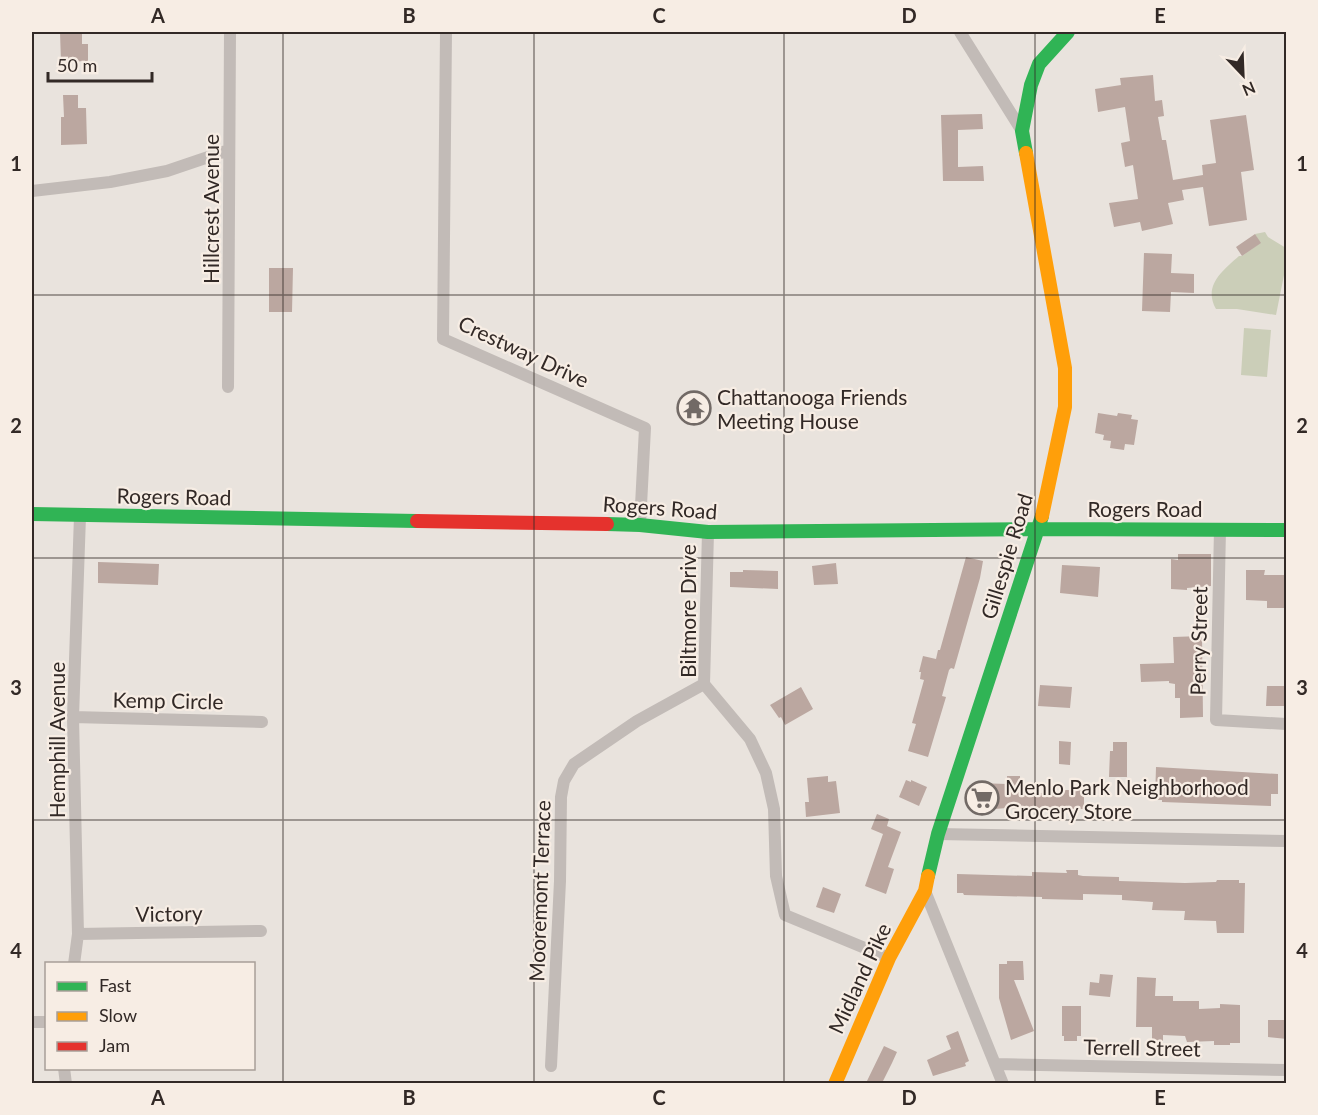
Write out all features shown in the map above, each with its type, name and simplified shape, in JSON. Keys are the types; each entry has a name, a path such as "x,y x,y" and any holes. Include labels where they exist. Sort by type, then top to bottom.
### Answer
{"street":[{"name":"Hillcrest Avenue","path":"228,387 230,32"},
{"name":"Crestway Drive","path":"446,32 443,339 645,428 640,525"},
{"path":"960,32 1022,131"},
{"name":"Gillespie Road","path":"925,891 938,834 1039,529 1065,407 1065,368 1022,131 1031,86 1039,64 1068,32"},
{"path":"32,191 110,182 167,171 229,150"},
{"name":"Rogers Road","path":"32,514 640,525 708,532 1039,529 1287,530"},
{"name":"Hemphill Avenue","path":"74,962 78,934 73,717 80,516"},
{"name":"Perry Street","path":"1220,529 1216,720 1287,724"},
{"name":"Biltmore Drive","path":"708,532 704,684 750,740 766,773 774,809 776,876 785,915 889,958"},
{"name":"Mooremont Terrace","path":"551,1066 560,880 561,797 564,781 574,764 637,722 704,684"},
{"name":"Kemp Circle","path":"73,717 262,722"},
{"path":"938,834 1287,841"},
{"path":"925,891 1004,1083"},
{"name":"Midland Pike","path":"835,1083 889,958 925,891"},
{"name":"Victory","path":"78,934 261,931"},
{"name":"Terrell Street","path":"996,1064 1287,1070"}],"green space":[{"path":"1265,232 1268,237 1286,248 1286,265 1276,315 1237,309 1216,309 1212,293 1216,280 1239,256 1260,243 1255,234"},
{"path":"1244,328 1271,330 1267,377 1241,375"}],"building":[{"path":"60,32 82,32 82,44 88,44 88,61 61,62"},
{"path":"1153,75 1155,101 1162,100 1164,116 1158,117 1162,140 1166,140 1173,180 1203,175 1202,165 1216,163 1210,120 1246,115 1254,170 1241,172 1247,220 1209,226 1203,187 1182,190 1184,200 1168,203 1173,224 1142,231 1140,222 1114,227 1109,203 1138,199 1133,165 1125,167 1121,143 1130,141 1125,107 1098,112 1095,89 1121,85 1120,78"},
{"path":"63,95 78,95 78,108 86,108 87,144 61,145 61,117 64,117"},
{"path":"982,114 983,129 958,130 958,167 983,166 984,181 943,181 941,115"},
{"path":"1255,234 1261,243 1242,256 1236,247"},
{"path":"1144,253 1172,254 1171,273 1194,274 1194,293 1171,292 1170,312 1142,311"},
{"path":"269,268 293,268 292,312 269,312"},
{"path":"1098,413 1117,416 1118,413 1132,415 1131,419 1138,420 1134,445 1125,444 1124,450 1110,448 1111,441 1103,440 1104,435 1095,433"},
{"path":"1178,554 1211,554 1211,586 1187,588 1187,590 1171,589 1171,559 1178,560"},
{"path":"966,557 983,561 980,578 954,669 949,670 942,696 946,697 928,757 908,751 916,724 912,723 924,680 920,679 921,672 919,672 923,656 936,659 938,650 940,650"},
{"path":"98,562 159,564 158,585 98,583"},
{"path":"836,563 838,584 814,585 812,566"},
{"path":"1062,565 1100,567 1098,597 1060,593"},
{"path":"743,570 778,571 778,589 730,587 730,572 743,572"},
{"path":"1246,570 1265,570 1264,575 1287,575 1287,608 1267,608 1267,601 1246,600"},
{"path":"1202,636 1203,717 1180,718 1180,698 1175,698 1175,684 1169,681 1141,682 1140,664 1174,663 1173,637"},
{"path":"1040,685 1072,687 1070,708 1038,706"},
{"path":"1267,686 1287,686 1287,706 1266,706"},
{"path":"801,687 813,709 785,725 770,705"},
{"path":"1059,741 1071,742 1070,765 1059,764"},
{"path":"1113,742 1127,742 1127,777 1109,777 1110,751 1113,751"},
{"path":"1156,767 1278,774 1278,794 1271,794 1271,806 1162,802 1162,800 1155,800"},
{"path":"828,776 828,782 836,781 840,813 806,817 805,802 809,802 807,778"},
{"path":"1007,776 1020,776 1020,792 1064,794 1064,790 1084,790 1084,809 978,810 978,783 1007,784"},
{"path":"906,780 927,787 919,806 899,797"},
{"path":"877,814 889,819 887,826 901,832 888,867 894,869 886,894 865,886 883,834 871,829"},
{"path":"1066,870 1078,870 1078,875 1083,876 1119,877 1119,881 1185,883 1239,880 1239,883 1245,883 1244,933 1217,933 1216,921 1184,920 1185,911 1152,910 1153,902 1122,900 1122,895 1083,894 1083,900 957,893 957,874 1032,876 1032,872 1067,873"},
{"path":"823,887 841,894 834,913 816,907"},
{"path":"1007,961 1023,961 1024,980 1014,980 1034,1031 1011,1040 999,998 999,964 1007,964"},
{"path":"1100,974 1113,975 1110,997 1089,995 1090,982 1099,983"},
{"path":"1137,977 1156,978 1155,996 1173,996 1173,1001 1199,1001 1199,1009 1220,1008 1220,1004 1240,1005 1240,1043 1214,1045 1214,1041 1187,1042 1185,1036 1163,1035 1163,1041 1152,1041 1152,1027 1136,1027"},
{"path":"1062,1006 1081,1006 1081,1036 1077,1036 1077,1041 1064,1041"},
{"path":"1268,1020 1287,1020 1287,1039 1268,1037"},
{"path":"958,1031 969,1061 965,1063 966,1066 933,1076 927,1060 951,1049 946,1036"},
{"path":"884,1046 897,1052 892,1063 882,1083 866,1083"}],"traffic: fast":[{"path":"1026,153 1022,131 1031,85 1039,64 1068,32"},
{"path":"32,514 417,521"},
{"path":"928,876 938,834 1042,516"},
{"path":"607,524 708,532 1039,529 1286,530"}],"traffic: slow":[{"path":"1026,153 1065,368 1065,407 1042,516"},
{"path":"835,1084 889,958 925,891 928,876"}],"traffic: jam":[{"path":"417,521 607,524"}],"place":[{"name":"Chattanooga Friends Meeting House","path":"694,408"},
{"name":"Menlo Park Neighborhood Grocery Store","path":"982,798"}]}
